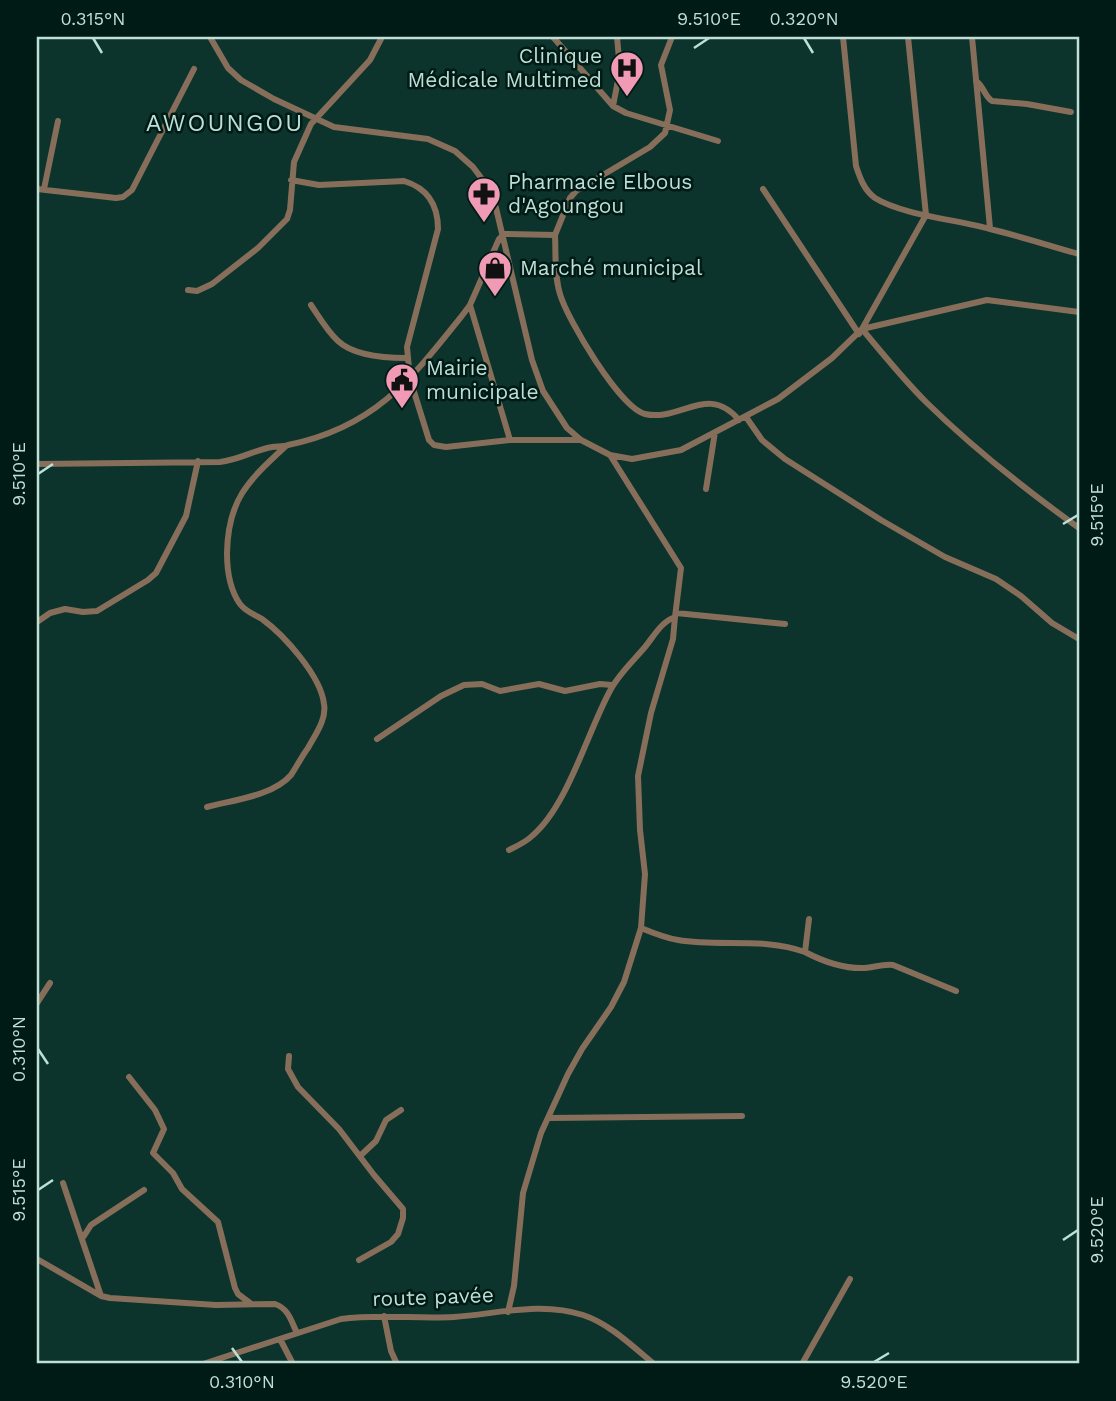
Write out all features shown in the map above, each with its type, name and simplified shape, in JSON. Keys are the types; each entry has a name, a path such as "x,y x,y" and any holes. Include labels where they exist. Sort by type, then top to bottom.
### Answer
{"street":[{"path":"210,37 219,57 241,80 274,99 334,127 428,139 455,151 473,167 485,183 504,234 532,360 543,391 567,428 581,440 610,455 632,459 681,450 778,399 860,332 926,215 908,37"},
{"path":"188,290 197,291 204,288 272,235 287,219 291,180 298,151 315,118 370,60 382,37"},
{"path":"553,37 613,106 718,141"},
{"path":"613,106 620,70 617,37"},
{"path":"672,37 661,65 670,110 665,134 650,147 576,191 565,209 555,235 557,282 565,307 590,351 631,408 642,414 662,415 710,403 722,405 738,420"},
{"path":"843,37 856,166 862,183 877,199 926,215 990,228 1079,254"},
{"path":"972,37 990,228"},
{"path":"58,121 40,189 116,198 128,194 194,69"},
{"path":"976,80 982,85 987,98 992,101 1071,112"},
{"path":"291,180 319,185 404,181 416,185 429,196 438,215 438,229 410,335 407,358 410,379 429,440 446,447 510,440 581,440"},
{"path":"763,189 860,332 901,377 954,428 1034,496 1079,528"},
{"path":"37,464 147,464 236,460 260,450 321,436 364,417 410,379 470,305 499,239 504,234 555,235"},
{"path":"860,332 987,300 1079,312"},
{"path":"311,305 339,343 354,350 407,358"},
{"path":"470,305 510,440"},
{"path":"746,416 762,440 785,459 945,557 996,579 1052,623 1079,639"},
{"path":"706,489 715,432"},
{"path":"207,807 280,785 290,775 322,720 325,705 316,679 274,630 238,602 231,588 227,562 228,528 241,493 255,475 286,446"},
{"path":"508,1312 514,1286 523,1192 529,1168 548,1118 582,1049 611,1007 624,982 641,928 645,874 638,776 651,713 673,639 681,568 610,455"},
{"path":"37,622 50,613 65,609 97,611 148,580 156,572 187,516 198,461"},
{"path":"509,850 532,836 556,804 585,750 593,724 612,685 660,627 676,615 785,624"},
{"path":"377,739 441,696 464,685 482,684 500,691 539,684 565,691 600,684 612,685"},
{"path":"805,953 809,919"},
{"path":"641,928 680,940 779,945 832,965 845,967 893,965 956,991"},
{"path":"37,1003 50,983"},
{"path":"289,1056 288,1069 298,1087 327,1115 403,1209 398,1234 391,1242 359,1260"},
{"path":"129,1077 155,1110 164,1129 153,1153 173,1173 183,1189 216,1219 235,1288 238,1294 251,1304"},
{"path":"360,1156 376,1141 386,1120 401,1110"},
{"path":"548,1118 742,1116"},
{"path":"63,1183 101,1296"},
{"path":"82,1239 91,1225 144,1191"},
{"path":"37,1259 101,1296 216,1305 268,1303 282,1306 297,1333"},
{"path":"802,1364 850,1279"},
{"name":"route pavée","path":"203,1364 341,1319 384,1316 452,1317 552,1308 581,1314 608,1327 653,1364"},
{"path":"384,1316 391,1351 397,1364"},
{"path":"280,1339 293,1364"}],"place":[{"name":"Clinique Médicale Multimed","path":"627,98"},
{"name":"Pharmacie Elbous d'Agoungou","path":"484,224"},
{"name":"Marché municipal","path":"495,298"},
{"name":"Mairie municipale","path":"402,410"}],"district":[{"name":"AWOUNGOU","path":"225,123"}]}
